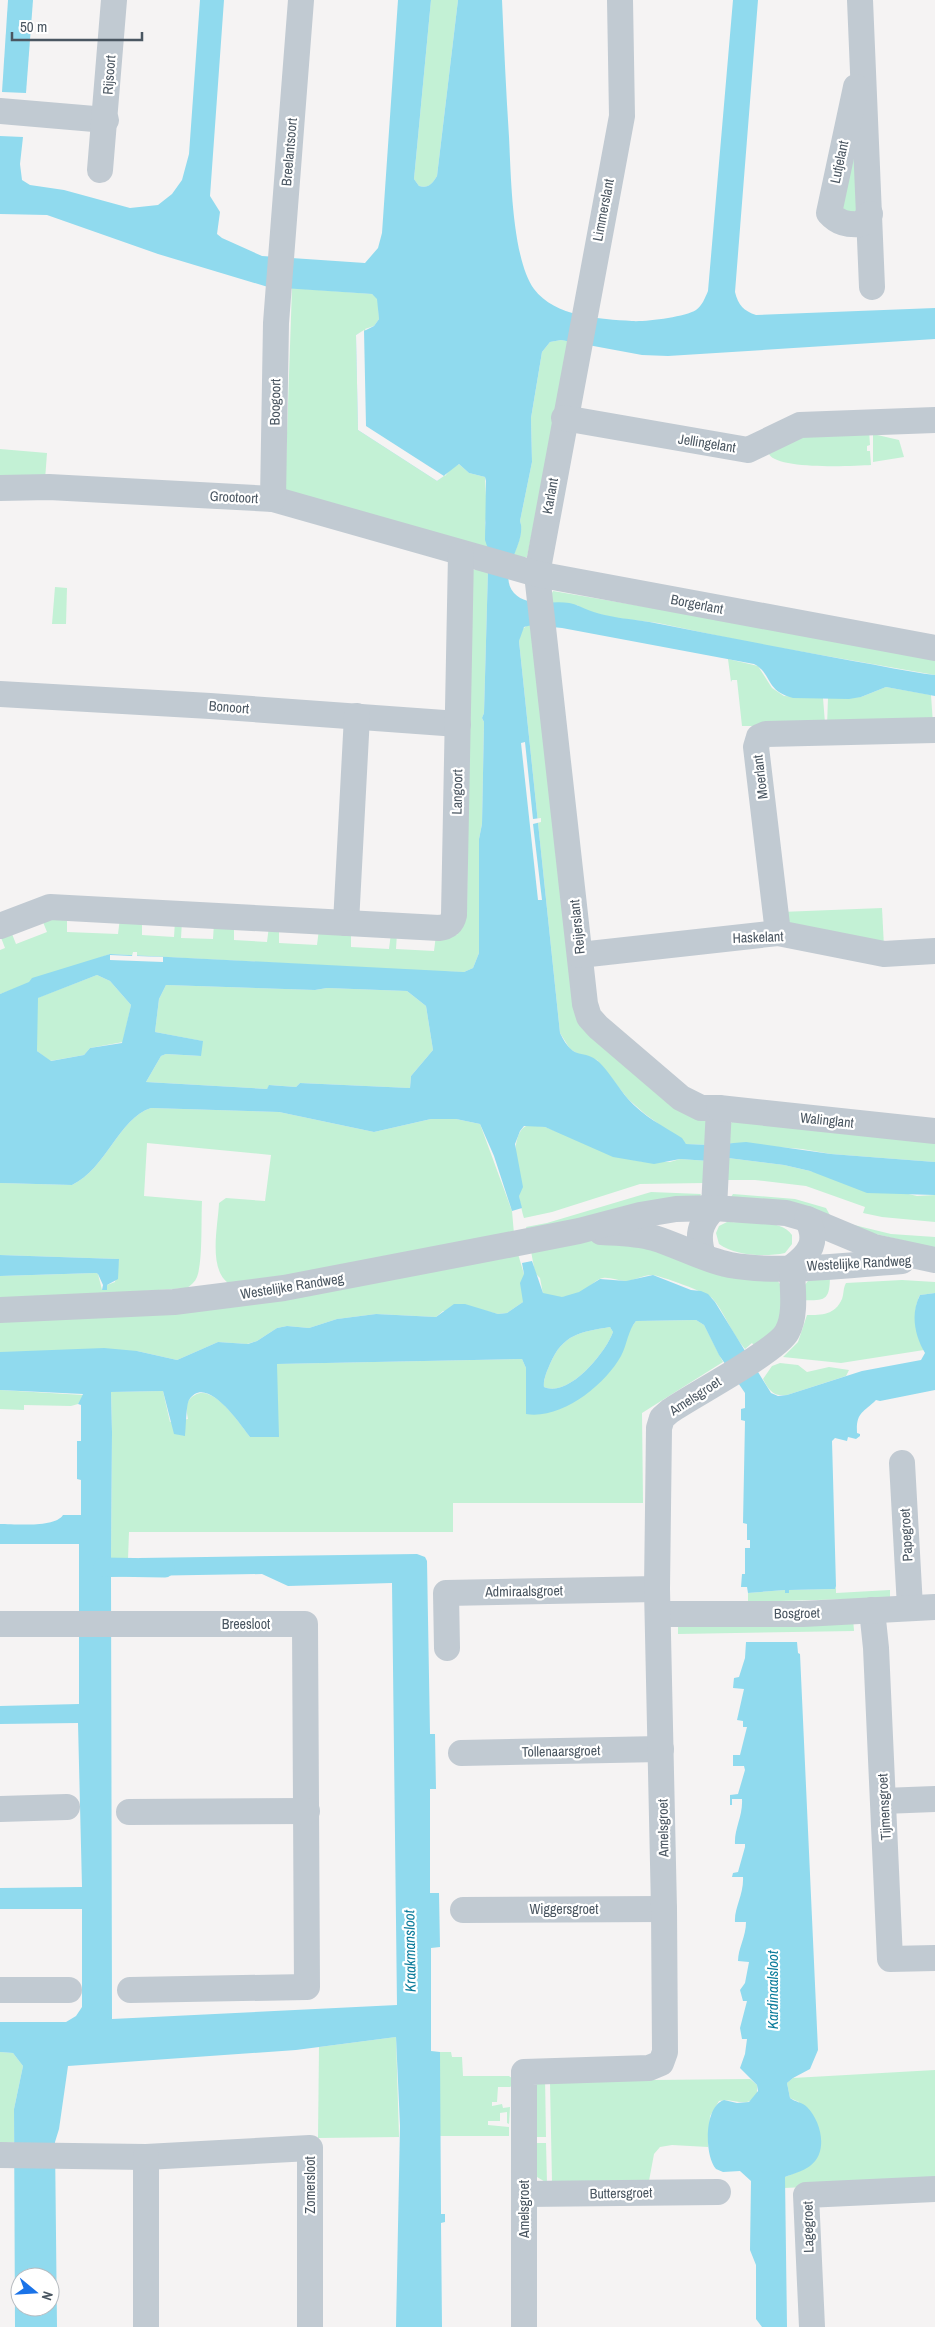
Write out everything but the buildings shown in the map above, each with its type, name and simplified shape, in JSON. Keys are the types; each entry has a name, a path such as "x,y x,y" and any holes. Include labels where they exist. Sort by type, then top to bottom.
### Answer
{"street":[{"name":"Rijsoort","path":"100,170 106,120 114,0"},
{"name":"Breelantsoort","path":"278,305 301,0"},
{"name":"Limmerslant","path":"564,418 622,116 620,0"},
{"name":"Lutjelant","path":"860,0 872,287"},
{"name":"Lutjelant","path":"863,63 850,108 829,212 836,221 849,224 861,224 870,214"},
{"path":"6,111 106,120"},
{"name":"Boogoort","path":"273,499 278,305"},
{"name":"Jellingelant","path":"564,418 748,450 800,425 935,420"},
{"name":"Karlant","path":"532,580 564,418"},
{"name":"Grootoort","path":"0,488 58,488 273,499 470,556"},
{"name":"Borgerlant","path":"470,556 532,580 935,648"},
{"name":"Langoort","path":"0,926 50,908 439,928 448,926 452,922 458,724 470,556"},
{"name":"Reijerslant","path":"532,580 545,633 585,1004 589,1017 598,1027 681,1098 719,1118"},
{"name":"Bonoort","path":"0,694 458,724"},
{"path":"346,923 356,716"},
{"name":"Moerlant","path":"778,933 756,748 759,737 766,734 935,730"},
{"name":"Haskelant","path":"580,955 778,933 884,954 935,952"},
{"path":"703,1256 698,1234 706,1217 714,1208 719,1118"},
{"name":"Walinglant","path":"719,1118 935,1131"},
{"name":"Westelijke Randweg","path":"0,1310 204,1299 338,1279 522,1243 579,1231 648,1213 676,1209 714,1208 776,1211 807,1219 874,1247 931,1260"},
{"name":"Westelijke Randweg","path":"792,1267 804,1259 812,1246 812,1228 807,1219"},
{"name":"Westelijke Randweg","path":"579,1231 634,1234 653,1238 718,1262 745,1267 792,1267 931,1260"},
{"name":"Amelsgroet","path":"524,2327 524,2072 648,2068 661,2062 665,2052 662,1749 658,1602 659,1428 662,1418 670,1411 760,1355 784,1336 790,1326 792,1267"},
{"name":"Papegroet","path":"902,1463 923,1607"},
{"name":"Admiraalsgroet","path":"447,1648 446,1593 658,1602"},
{"name":"Bosgroet","path":"658,1602 803,1614 923,1607"},
{"name":"Tijmensgroet","path":"872,1610 876,1648 890,1959 935,1958"},
{"name":"Breesloot","path":"0,1624 305,1624 307,1987 130,1990"},
{"name":"Tollenaarsgroet","path":"461,1753 662,1749"},
{"path":"883,1801 935,1798"},
{"path":"0,1809 67,1807"},
{"path":"129,1812 307,1811"},
{"name":"Wiggersgroet","path":"463,1910 664,1909"},
{"path":"0,1990 69,1990"},
{"name":"Zomersloot","path":"5,2155 146,2157 310,2148 310,2327"},
{"path":"146,2157 146,2327"},
{"name":"Lagegroet","path":"812,2327 806,2195 935,2189"},
{"name":"Buttersgroet","path":"524,2194 718,2192"}],"green space":[{"path":"431,0 458,0 437,176 430,185 422,187 414,179"},
{"path":"853,115 860,208 848,216 837,202"},
{"path":"292,288 372,294 378,299 379,319 374,326 365,329 445,476 459,464 469,473 485,477 487,515 485,523 488,549 285,491"},
{"path":"561,340 572,342 527,557 513,557 521,534 520,521 532,462 531,418 542,352 550,342"},
{"path":"869,430 870,445 867,446 867,451 870,451 871,465 800,465 786,463 775,459 769,454 785,438"},
{"path":"873,434 899,440 904,457 873,462"},
{"path":"0,449 47,453 45,480 0,481"},
{"path":"488,569 484,713 482,718 484,722 482,824 479,839 479,953 473,968 464,972 426,971 110,954 0,994 0,950 5,948 0,935 10,929 16,944 47,932 41,917 67,915 67,932 118,934 120,918 142,919 142,935 174,937 175,921 182,921 181,938 213,939 214,923 234,924 234,940 267,942 269,926 279,927 279,943 317,945 319,929 351,931 351,947 389,949 391,933 397,933 396,949 434,951 436,935 457,935 467,910 470,570"},
{"path":"55,587 67,588 66,624 52,624"},
{"path":"553,591 935,656 935,675 752,643 658,623 616,618 589,612 577,605 551,604"},
{"path":"528,625 532,625 577,1004 708,1120 709,1145 686,1144 645,1114 628,1099 597,1060 580,1055 570,1049 560,1033 519,641 521,630"},
{"path":"728,659 758,666 772,688 784,696 823,698 825,723 813,726 742,726 737,680 732,680 731,682"},
{"path":"886,687 931,695 933,724 827,726 828,698 861,697"},
{"path":"882,908 884,947 798,932 781,912"},
{"path":"97,975 110,981 131,1005 123,1042 90,1048 84,1055 50,1061 37,1051 37,998"},
{"path":"166,985 407,991 426,1006 433,1050 411,1076 410,1088 300,1083 296,1087 270,1085 267,1089 146,1082 161,1056 166,1054 200,1056 202,1041 155,1032 159,999"},
{"path":"151,1108 279,1112 374,1132 431,1119 456,1119 480,1124 512,1211 514,1234 340,1268 228,1283 222,1276 216,1257 219,1203 226,1198 265,1201 271,1155 147,1143 144,1196 202,1201 200,1261 197,1277 193,1283 187,1288 0,1301 0,1276 96,1273 98,1274 102,1290 107,1290 107,1285 115,1282 119,1259 0,1255 0,1183 72,1185 84,1178 94,1168 130,1122"},
{"path":"732,1122 935,1137 935,1162 831,1154 802,1149 728,1143 729,1125"},
{"path":"530,1125 545,1127 629,1159 644,1162 670,1162 680,1159 709,1161 704,1183 640,1184 552,1212 524,1218 519,1197 515,1151 517,1138 522,1129"},
{"path":"728,1158 784,1165 917,1196 935,1195 935,1222 882,1217 863,1213 865,1207 806,1186 755,1180 727,1180"},
{"path":"651,1192 701,1194 700,1196 528,1233 526,1227 547,1223"},
{"path":"733,1194 795,1199 826,1208 831,1217 731,1197"},
{"path":"727,1222 762,1222 779,1226 792,1235 792,1244 785,1253 777,1254 760,1255 733,1251 719,1244 716,1233 719,1226"},
{"path":"850,1224 891,1234 935,1237 935,1248 846,1227"},
{"path":"609,1239 777,1280 780,1284 783,1319 756,1348 752,1343 745,1349 712,1298 673,1281 656,1276 648,1275 626,1281 603,1278 582,1291 571,1295 553,1297 543,1294 540,1278 535,1273 531,1251 587,1240"},
{"path":"518,1254 524,1274 523,1302 507,1313 498,1314 482,1310 443,1311 436,1317 376,1314 337,1319 309,1328 287,1326 277,1328 257,1341 247,1344 218,1342 177,1360 137,1351 0,1352 0,1320"},
{"path":"830,1272 828,1294 825,1297 816,1300 800,1300 804,1287 809,1280"},
{"path":"902,1280 935,1282 935,1293 920,1295 917,1301 915,1316 917,1331 924,1350 841,1363 783,1357 798,1342 807,1315 828,1313 836,1308 842,1299 846,1283"},
{"path":"696,1320 704,1325 723,1362 642,1413 643,1503 453,1503 453,1532 129,1532 128,1559 111,1559 111,1392 163,1391 170,1422 188,1419 187,1405 189,1399 202,1393 210,1395 226,1407 250,1437 278,1437 276,1364 522,1359 526,1368 526,1413 532,1414 558,1409 581,1397 636,1321"},
{"path":"610,1327 613,1332 609,1341 595,1361 585,1371 575,1380 564,1386 554,1389 544,1387 550,1364 555,1354 567,1340 581,1333"},
{"path":"780,1363 798,1365 807,1372 829,1367 849,1370 846,1376 787,1395 778,1395 772,1392 763,1379 772,1366"},
{"path":"0,1390 83,1395 78,1404 71,1406 24,1405 24,1410 0,1409"},
{"path":"836,1586 836,1593 890,1590 890,1598 748,1602 748,1593 785,1590 788,1593 789,1590 835,1589"},
{"path":"853,1617 854,1631 678,1634 678,1622"},
{"path":"396,2037 399,2137 318,2138 319,2047"},
{"path":"0,2052 13,2053 23,2066 14,2109 14,2142 0,2143"},
{"path":"440,2052 451,2052 452,2057 462,2057 463,2076 509,2076 517,2082 510,2087 498,2087 497,2102 492,2102 492,2106 502,2104 503,2108 510,2107 509,2124 507,2123 507,2112 500,2113 500,2121 488,2121 488,2125 509,2127 509,2136 440,2136"},
{"path":"935,2070 935,2181 784,2188 785,2177 802,2170 799,2102 790,2098 787,2083 793,2078"},
{"path":"545,2076 546,2137 534,2137 534,2087"},
{"path":"750,2079 757,2085 757,2096 748,2102 719,2101 710,2116 708,2147 672,2145 660,2147 654,2154 649,2181 552,2182 550,2083 552,2081"},
{"path":"534,2143 546,2143 547,2183 537,2177"}],"water":[{"path":"8,0 33,0 26,93 2,92"},
{"path":"200,0 224,0 210,196 220,212 217,234 262,256 365,263 378,248 382,233 398,0 431,0 414,179 419,186 425,187 430,185 437,176 458,0 502,0 514,216 521,258 534,289 554,306 579,315 592,317 638,321 691,313 703,302 708,291 733,0 758,0 735,292 738,301 748,312 756,315 935,308 935,339 668,356 642,355 561,340 550,342 542,352 531,418 532,462 520,521 520,539 508,576 509,585 514,593 529,601 571,603 609,616 935,675 935,696 886,687 861,697 849,699 793,698 784,695 773,687 764,672 754,664 562,628 532,625 524,627 519,641 560,1033 565,1042 575,1052 594,1058 599,1062 628,1099 640,1111 682,1138 686,1144 709,1145 746,1142 831,1154 935,1162 935,1195 867,1193 810,1171 784,1165 728,1158 709,1161 680,1159 654,1164 613,1157 545,1127 524,1126 515,1144 523,1187 519,1196 522,1208 512,1211 494,1156 480,1124 456,1119 431,1119 374,1132 279,1112 151,1108 130,1122 94,1168 84,1178 72,1185 0,1183 0,994 29,982 32,978 110,954 464,972 473,968 479,953 479,839 482,824 484,722 482,718 484,713 488,569 488,549 485,540 486,481 485,477 469,473 459,464 437,481 358,430 356,335 374,326 379,319 377,299 372,294 268,287 158,254 47,215 0,214 0,136 23,137 20,164 22,180 30,185 64,190 130,208 158,205 172,194 182,180 189,154","holes":["97,975 110,981 131,1005 122,1043 90,1048 84,1055 51,1061 37,1051 38,998","166,985 407,991 426,1006 433,1050 411,1076 410,1088 300,1083 296,1087 269,1085 267,1089 146,1082 161,1056 166,1054 201,1056 203,1041 155,1032 159,999"]},
{"path":"0,1255 119,1259 118,1279 107,1285 107,1290 102,1290 103,1285 96,1273 0,1276"},
{"name":"Kraakmansloot","path":"532,1261 543,1293 562,1297 579,1292 600,1279 626,1281 653,1275 691,1290 708,1294 715,1302 771,1393 778,1396 787,1395 862,1371 921,1360 925,1353 916,1332 915,1310 920,1295 935,1293 935,1390 880,1401 876,1400 859,1417 857,1433 860,1436 856,1439 848,1437 847,1441 835,1438 832,1441 836,1586 835,1589 789,1590 789,1593 785,1593 785,1590 748,1593 747,1587 741,1587 742,1574 745,1574 745,1548 750,1548 750,1540 747,1540 747,1524 743,1523 745,1421 741,1420 741,1409 745,1408 745,1393 719,1355 704,1325 696,1320 636,1321 621,1356 614,1367 593,1389 567,1406 553,1412 539,1414 526,1414 526,1368 522,1359 277,1364 279,1437 250,1437 231,1412 213,1396 204,1393 196,1393 189,1400 185,1436 174,1434 163,1391 111,1392 111,1559 128,1559 129,1576 111,1577 112,2019 397,2005 392,1583 288,1586 262,1574 139,1576 139,1558 417,1554 425,1557 427,1561 430,1734 435,1734 436,1789 430,1789 430,1893 439,1893 440,1947 431,1948 431,2051 440,2052 441,2214 445,2214 445,2222 441,2223 442,2327 396,2327 400,2126 396,2037 296,2050 68,2066 59,2129 55,2142 56,2267 15,2267 14,2109 23,2066 13,2053 0,2052 0,2022 66,2022 76,2016 82,2007 82,1909 0,1909 0,1888 82,1887 78,1723 0,1724 0,1706 79,1704 79,1544 0,1544 0,1524 44,1524 59,1519 63,1515 81,1515 81,1480 77,1479 77,1441 81,1441 81,1405 78,1404 83,1394 0,1390 0,1352 104,1348 137,1351 177,1360 218,1342 248,1344 257,1341 277,1328 287,1326 309,1328 337,1319 376,1314 436,1317 454,1304 465,1304 498,1314 507,1313 523,1302 520,1283 524,1274 522,1263","holes":["610,1327 613,1332 603,1351 575,1380 554,1389 544,1387 550,1364 555,1354 567,1340 581,1333"]},
{"name":"Kardinaalsloot","path":"746,1642 797,1642 798,1653 800,1654 818,2050 810,2069 787,2083 790,2098 807,2107 816,2120 821,2136 821,2145 820,2153 810,2166 785,2177 787,2327 762,2327 756,2319 756,2265 750,2250 751,2181 740,2171 723,2172 716,2169 709,2153 708,2143 710,2121 717,2104 724,2100 737,2103 749,2102 758,2091 757,2085 740,2068 745,2054 747,2039 742,2039 740,2028 747,2001 743,2001 740,1990 745,1983 749,1962 738,1961 746,1922 735,1922 743,1877 732,1877 733,1873 738,1872 745,1844 735,1844 742,1799 732,1799 732,1805 730,1805 730,1795 738,1794 745,1770 744,1766 733,1766 733,1755 740,1755 747,1727 743,1727 743,1721 737,1720 744,1689 733,1688 734,1678 739,1677 745,1658"},
{"path":"15,2317 57,2317 57,2327 15,2327"}],"pier":[{"path":"364,330 366,426 444,476 437,481 358,430 356,335"},
{"path":"525,742 533,819 541,818 541,822 533,824 542,900 538,900 521,743"},
{"path":"133,952 137,952 137,956 163,957 163,962 110,960 110,955 132,956"}],"waterway":[{"path":"103,1567 165,1568"}]}
